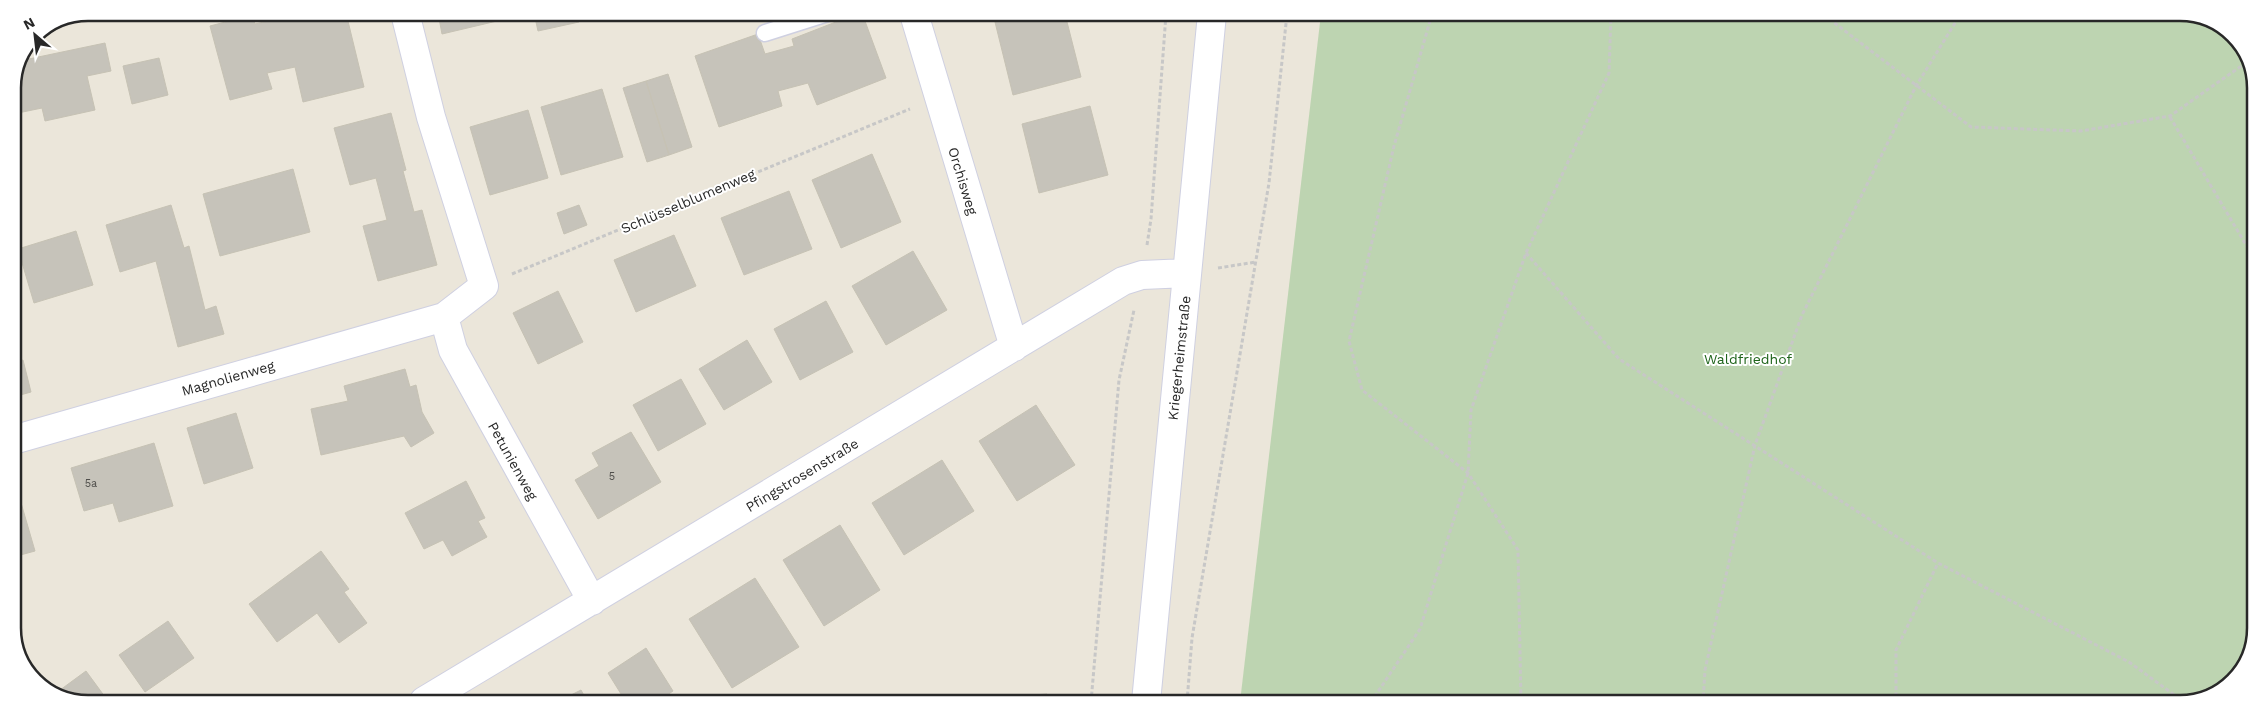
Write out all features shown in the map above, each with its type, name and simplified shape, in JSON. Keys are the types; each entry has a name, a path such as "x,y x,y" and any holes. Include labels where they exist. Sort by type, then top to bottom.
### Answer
{"street":[{"path":"407,21 431,118 484,286 444,317"},
{"name":"Orchisweg","path":"916,21 1014,347"},
{"name":"Kriegerheimstraße","path":"1147,695 1211,21"},
{"name":"Pfingstrosenstraße","path":"436,695 1123,281 1142,276 1187,273"},
{"name":"Magnolienweg","path":"21,438 444,317"},
{"name":"Petunienweg","path":"444,317 453,350 592,601"}],"lane":[{"path":"765,33 803,21"}],"path":[{"path":"1093,695 1119,380 1142,276 1151,219 1165,21"},
{"path":"1188,695 1192,638 1269,183 1286,21"},
{"path":"1430,21 1394,146 1350,341 1362,390 1468,473 1518,550 1521,695"},
{"path":"1376,695 1420,629 1468,473 1471,410 1526,253 1610,73 1612,21"},
{"path":"1832,21 1971,127 2081,131 2170,116 2243,65"},
{"path":"1703,695 1704,670 1755,445 1802,315 1916,86 1956,21"},
{"name":"Schlüsselblumenweg","path":"484,286 938,98"},
{"path":"2170,116 2247,248"},
{"path":"1526,253 1619,359 1938,563 2129,662 2174,695"},
{"path":"1187,273 1256,262"},
{"path":"1896,695 1896,650 1938,563"}],"green space":[{"name":"Waldfriedhof","path":"1320,21 2179,21 2205,26 2227,41 2238,55 2247,84 2247,627 2242,653 2227,675 2213,686 2201,691 2179,695 1241,695"}],"building":[{"path":"229,21 254,21 255,24 268,21 348,21 364,87 303,102 295,67 267,73 272,89 230,100 210,26"},
{"path":"440,21 497,21 442,34"},
{"path":"536,21 579,21 579,22 538,31"},
{"path":"838,21 865,21 886,78 817,105 808,83 778,91 782,106 719,127 695,56 758,34 765,54 794,46 792,39"},
{"path":"1067,21 1081,77 1013,95 995,22"},
{"path":"105,43 111,71 87,76 95,110 45,121 42,108 21,112 21,89 28,60 60,60 60,52"},
{"path":"159,58 168,95 132,104 123,66"},
{"path":"668,74 692,147 669,155 646,81"},
{"path":"646,81 669,155 647,162 623,88"},
{"path":"602,89 623,157 561,175 541,107"},
{"path":"1090,106 1108,175 1039,193 1022,124"},
{"path":"528,110 548,178 490,195 470,127"},
{"path":"391,113 406,170 403,171 414,212 422,210 437,265 378,281 363,226 387,220 376,178 350,185 334,128"},
{"path":"872,154 901,222 841,248 812,180"},
{"path":"293,169 310,232 220,256 203,194"},
{"path":"789,191 812,249 744,275 721,218"},
{"path":"171,205 184,248 189,246 205,310 216,306 224,334 178,347 156,261 120,272 106,225"},
{"path":"579,205 587,225 564,234 557,213"},
{"path":"76,231 93,285 34,303 21,259 21,248"},
{"path":"674,235 696,286 636,312 614,260"},
{"path":"913,251 947,310 886,345 852,286"},
{"path":"558,291 583,342 538,364 513,313"},
{"path":"826,301 853,352 800,380 774,329"},
{"path":"747,340 772,382 724,410 699,369"},
{"path":"23,360 31,392 21,395 21,361"},
{"path":"405,369 410,387 416,385 422,412 434,433 411,447 404,436 321,455 311,409 348,401 344,386"},
{"path":"681,379 706,424 658,451 633,405"},
{"path":"1036,405 1075,465 1017,501 979,441"},
{"path":"236,413 253,468 204,484 187,428"},
{"path":"631,432 661,482 598,519 575,480 599,466 592,453"},
{"path":"154,443 173,506 119,522 113,503 84,511 71,468"},
{"path":"942,460 974,511 904,555 872,503"},
{"path":"466,481 485,518 478,521 487,537 452,556 443,540 424,549 405,513"},
{"path":"21,503 35,551 21,555"},
{"path":"840,525 880,590 824,626 783,560"},
{"path":"321,551 349,589 344,592 367,623 339,643 317,613 277,642 249,604"},
{"path":"755,578 799,647 732,688 689,619"},
{"path":"168,621 194,658 145,692 119,655"},
{"path":"646,648 673,691 667,695 622,695 608,673"},
{"path":"86,671 104,695 80,694 61,689"},
{"path":"581,690 584,695 571,695"}]}
